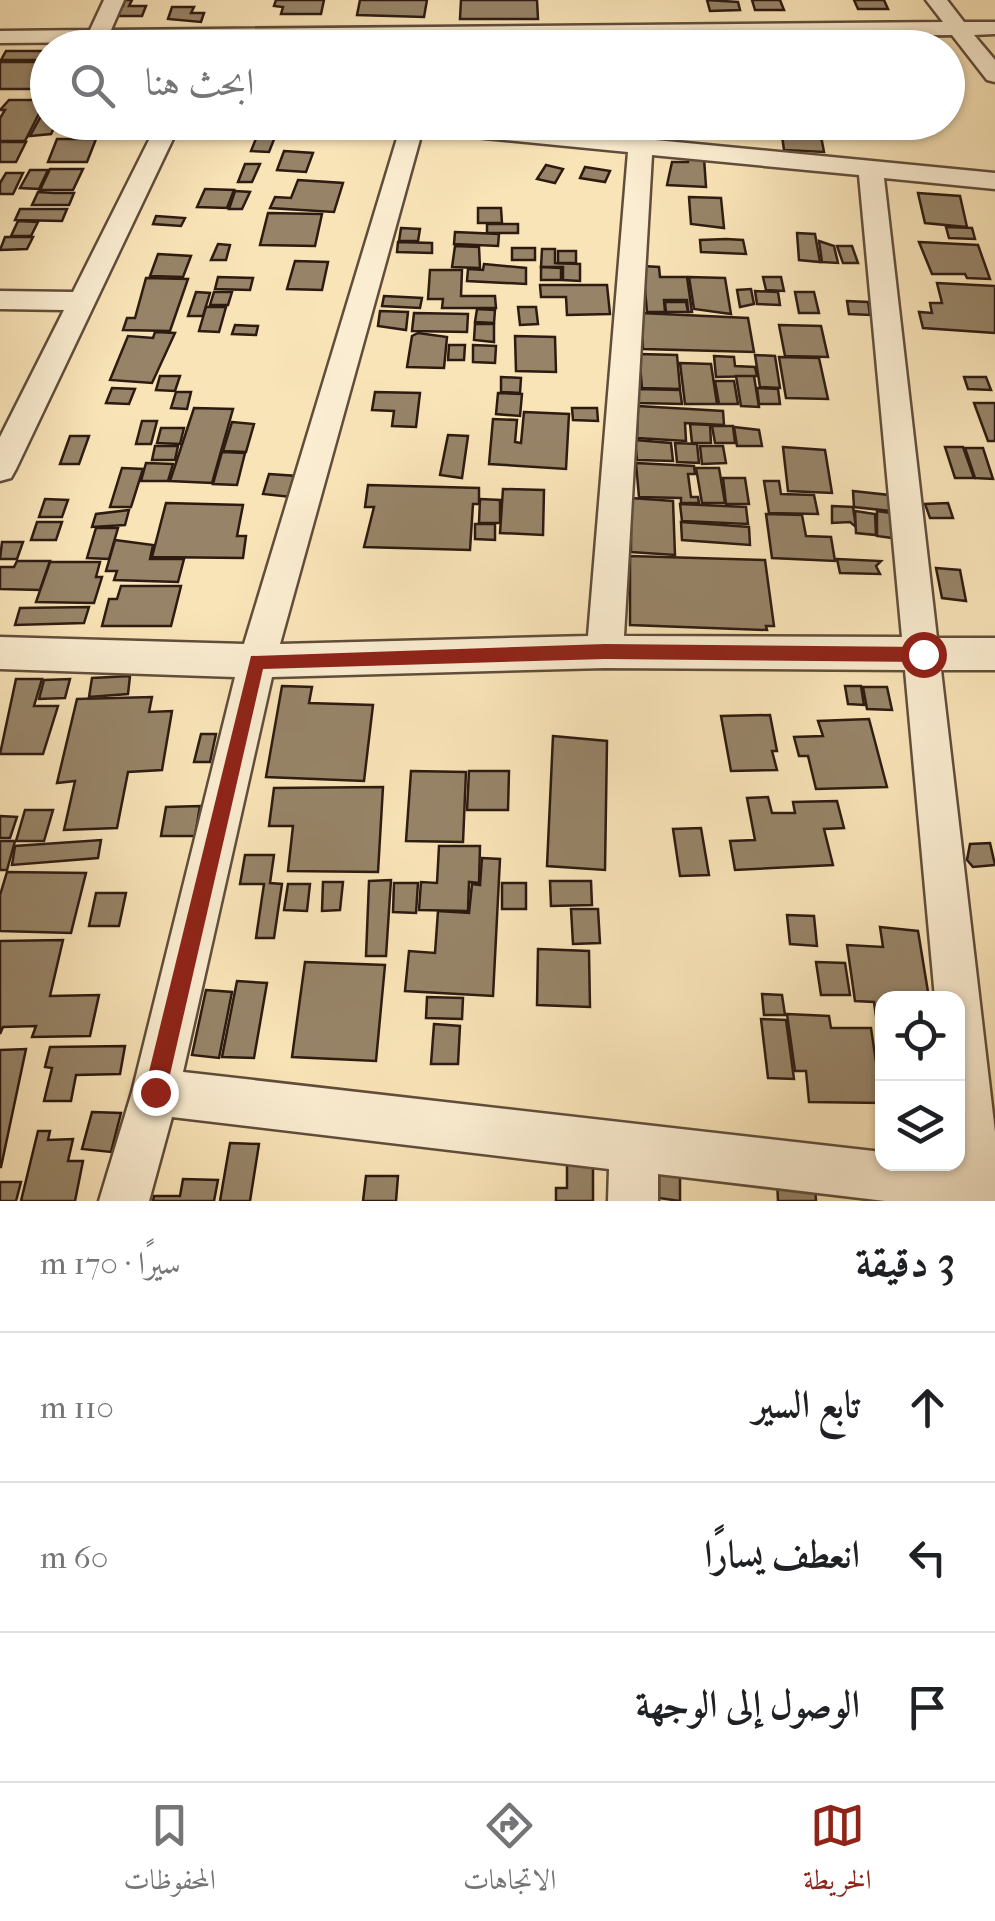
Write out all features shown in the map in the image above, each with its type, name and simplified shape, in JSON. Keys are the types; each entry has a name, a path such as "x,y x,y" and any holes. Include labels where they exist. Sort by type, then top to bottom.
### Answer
{"street":[{"path":"101,30 114,0"},
{"path":"936,0 958,29"},
{"path":"524,30 560,24 686,30"},
{"path":"307,30 342,26 377,30"},
{"path":"832,30 995,28"},
{"path":"1,38 30,37"},
{"path":"965,38 995,75"},
{"path":"0,469 161,140"},
{"path":"124,1201 155,1092 256,661 409,140"},
{"path":"581,140 995,181"},
{"path":"728,140 731,156"},
{"path":"605,652 640,147"},
{"path":"870,171 956,991"},
{"path":"0,300 80,301"},
{"path":"0,654 256,661 605,652 995,654"},
{"path":"155,1092 634,1147 977,1194 965,1077"},
{"path":"633,1201 634,1147"}],"building":[{"path":"125,0 132,0 129,6 146,6 142,16 112,16 116,6 123,6"},
{"path":"276,0 324,0 321,14 281,14 283,7 274,6"},
{"path":"360,0 427,0 424,17 357,15"},
{"path":"461,0 537,0 538,19 460,19"},
{"path":"707,0 738,2 740,10 710,11"},
{"path":"752,0 780,0 784,10 755,10"},
{"path":"854,0 884,0 888,9 858,9"},
{"path":"172,7 194,7 191,13 204,13 201,22 168,19"},
{"path":"6,51 30,51 30,60 1,60"},
{"path":"0,62 30,62 30,89 0,89"},
{"path":"9,100 30,100 30,131 25,141 0,141 0,118 5,110 0,110"},
{"path":"57,140 96,140 87,162 48,162"},
{"path":"255,140 274,140 269,152 251,151"},
{"path":"783,140 822,140 824,152 784,150"},
{"path":"0,142 26,142 16,162 0,162"},
{"path":"284,151 313,153 306,172 277,170"},
{"path":"688,157 704,158 706,187 667,185 672,162 688,162"},
{"path":"245,164 260,164 252,182 238,182"},
{"path":"546,165 563,169 555,183 537,179"},
{"path":"585,167 610,171 605,182 580,178"},
{"path":"50,169 83,169 73,190 40,190"},
{"path":"30,170 48,170 39,189 20,188"},
{"path":"6,173 23,173 13,194 0,194 0,183"},
{"path":"298,180 343,183 334,212 270,208 275,197 291,198"},
{"path":"205,189 234,190 227,208 197,207"},
{"path":"235,191 250,192 242,209 229,209"},
{"path":"38,192 74,193 69,205 32,205"},
{"path":"918,193 960,196 967,227 925,223"},
{"path":"689,197 721,198 724,228 691,224"},
{"path":"478,208 501,208 502,223 478,223"},
{"path":"20,209 67,209 62,221 15,220"},
{"path":"268,213 322,214 315,246 260,245"},
{"path":"156,216 185,218 181,226 153,224"},
{"path":"18,221 38,222 31,236 11,236"},
{"path":"487,224 518,224 518,233 487,233"},
{"path":"946,227 972,228 975,239 949,238"},
{"path":"401,228 420,229 418,241 399,241"},
{"path":"455,232 499,234 498,246 454,244"},
{"path":"797,233 815,234 820,262 799,260"},
{"path":"5,237 33,237 27,249 0,250"},
{"path":"700,240 743,240 746,254 701,252"},
{"path":"819,241 834,246 838,263 822,262"},
{"path":"398,242 432,243 432,253 397,252"},
{"path":"919,242 978,245 990,279 932,274"},
{"path":"218,244 230,245 226,260 211,260"},
{"path":"455,246 479,247 480,268 452,267"},
{"path":"837,246 852,246 858,263 843,263"},
{"path":"512,248 535,248 535,260 512,260"},
{"path":"542,249 555,249 555,263 580,264 580,281 563,280 563,267 541,267"},
{"path":"558,251 576,251 576,263 558,263"},
{"path":"158,254 191,256 183,277 150,276"},
{"path":"295,261 328,262 322,290 287,289"},
{"path":"484,264 526,268 526,284 467,281 468,269 483,270"},
{"path":"643,266 659,267 660,277 687,277 692,312 688,312 687,300 664,300 665,312 647,312"},
{"path":"541,267 561,268 561,280 541,280"},
{"path":"430,270 462,270 461,296 495,296 496,308 442,308 443,299 428,299"},
{"path":"218,277 253,278 250,290 215,289"},
{"path":"689,277 725,278 731,314 694,309"},
{"path":"763,277 781,277 784,291 766,290"},
{"path":"146,278 188,279 170,331 123,330 127,318 135,318"},
{"path":"937,283 995,286 995,333 923,328 919,312 932,313 930,303 942,303"},
{"path":"540,285 607,285 610,314 567,315 566,297 541,297"},
{"path":"751,289 754,304 740,307 737,290"},
{"path":"755,291 778,292 780,305 757,304"},
{"path":"196,292 210,293 203,316 188,316"},
{"path":"214,292 232,292 228,305 210,305"},
{"path":"795,292 814,292 819,313 799,313"},
{"path":"384,296 422,298 420,308 382,306"},
{"path":"847,301 868,302 870,315 849,314"},
{"path":"665,302 686,302 688,312 666,312"},
{"path":"206,307 226,307 219,332 199,331"},
{"path":"518,307 536,307 538,324 520,325"},
{"path":"477,309 495,310 494,323 475,322"},
{"path":"380,311 408,312 406,330 378,326"},
{"path":"414,313 468,314 467,332 412,331"},
{"path":"641,313 748,318 754,352 643,349"},
{"path":"475,324 494,324 494,342 474,340"},
{"path":"235,325 258,326 256,335 232,334"},
{"path":"779,325 821,326 828,357 785,356"},
{"path":"155,332 175,333 152,383 110,380 128,336 153,338"},
{"path":"418,333 447,337 444,368 407,367 412,336"},
{"path":"515,336 555,337 556,372 516,371"},
{"path":"449,345 465,345 464,360 448,360"},
{"path":"473,345 496,346 495,363 473,362"},
{"path":"639,354 677,355 680,389 642,388"},
{"path":"755,355 775,356 780,388 760,387"},
{"path":"714,356 734,357 735,366 755,367 757,376 716,377"},
{"path":"779,357 819,358 828,399 786,398"},
{"path":"680,363 711,364 717,404 685,404"},
{"path":"160,376 180,376 175,391 156,390"},
{"path":"736,376 754,376 759,407 741,406"},
{"path":"501,377 521,378 520,393 501,392"},
{"path":"964,377 986,377 991,390 968,389"},
{"path":"715,381 734,381 738,404 719,404"},
{"path":"112,388 135,389 129,404 106,403"},
{"path":"757,388 778,389 780,404 759,404"},
{"path":"637,389 680,390 682,404 638,403"},
{"path":"176,392 191,392 187,409 171,408"},
{"path":"375,392 420,393 416,427 392,426 394,411 372,410"},
{"path":"498,393 522,394 520,416 496,414"},
{"path":"974,403 995,403 995,441 988,441"},
{"path":"638,406 723,411 724,425 685,423 686,441 637,438"},
{"path":"194,408 233,409 212,483 170,481"},
{"path":"572,408 597,408 598,421 573,420"},
{"path":"524,412 569,414 566,469 489,464 493,419 517,420 515,442 521,443"},
{"path":"142,421 157,421 151,444 136,444"},
{"path":"232,422 254,424 246,452 223,451"},
{"path":"690,424 710,425 711,443 692,443"},
{"path":"712,426 733,426 735,443 715,443"},
{"path":"734,427 759,430 762,446 737,446"},
{"path":"161,428 184,428 180,444 157,443"},
{"path":"448,435 468,436 462,478 440,475"},
{"path":"70,436 89,436 79,464 60,464"},
{"path":"635,440 671,443 673,461 637,460"},
{"path":"675,443 697,444 699,463 677,462"},
{"path":"155,446 178,446 175,460 152,460"},
{"path":"700,446 723,446 726,463 702,464"},
{"path":"783,447 825,450 832,493 788,491"},
{"path":"945,447 963,447 974,478 955,478"},
{"path":"965,448 983,448 993,479 975,478"},
{"path":"222,452 245,453 237,485 213,484"},
{"path":"146,463 173,464 168,481 141,481"},
{"path":"636,463 694,466 695,474 688,474 691,497 698,497 699,503 681,503 681,498 639,497"},
{"path":"122,468 143,469 131,507 110,507"},
{"path":"696,468 719,468 725,503 702,503"},
{"path":"269,474 297,476 291,497 263,494"},
{"path":"723,478 745,478 749,504 726,504"},
{"path":"764,481 779,481 781,494 814,495 818,514 769,513"},
{"path":"368,485 479,488 479,504 473,504 470,550 364,547 374,507 365,507"},
{"path":"503,489 544,490 543,535 500,533"},
{"path":"853,491 889,495 891,511 854,507"},
{"path":"631,498 673,501 675,555 631,552"},
{"path":"45,499 68,500 62,517 39,517"},
{"path":"480,499 500,500 500,523 479,523"},
{"path":"166,503 243,505 237,536 246,536 243,558 152,557"},
{"path":"948,503 953,518 930,518 925,504"},
{"path":"680,504 746,507 748,524 682,521"},
{"path":"832,506 853,507 856,527 850,522 832,523"},
{"path":"129,510 125,525 92,527 96,514"},
{"path":"855,511 875,514 876,535 856,533"},
{"path":"877,511 891,513 892,538 877,536"},
{"path":"766,514 802,515 806,536 831,537 835,561 772,558"},
{"path":"37,522 62,522 56,540 31,540"},
{"path":"681,522 749,527 750,545 682,540"},
{"path":"475,524 495,524 495,540 475,539"},
{"path":"96,528 118,528 109,559 87,558"},
{"path":"115,540 153,545 150,559 184,559 178,582 114,580 117,571 106,571"},
{"path":"2,542 23,542 17,559 0,559"},
{"path":"630,556 765,560 774,626 766,626 767,630 630,625"},
{"path":"837,559 881,561 876,566 880,574 840,573"},
{"path":"17,561 50,561 40,590 0,589 0,567 14,567"},
{"path":"50,562 100,562 96,577 102,577 94,603 36,602"},
{"path":"936,568 960,570 966,601 942,598"},
{"path":"121,586 181,586 171,626 102,626 109,599 117,599"},
{"path":"89,607 84,623 15,625 20,608"},
{"path":"130,676 128,694 89,697 92,678"},
{"path":"16,679 42,679 34,706 58,706 43,754 0,754"},
{"path":"70,679 65,698 39,699 44,680"},
{"path":"282,686 312,687 309,703 373,705 364,781 266,777"},
{"path":"845,686 861,686 864,705 848,704"},
{"path":"863,687 887,687 892,710 867,709"},
{"path":"152,697 149,712 172,711 162,770 128,772 117,828 64,830 75,781 57,783 77,699"},
{"path":"770,715 777,770 731,771 721,716"},
{"path":"869,719 887,787 816,789 808,756 799,756 794,737 823,736 818,721"},
{"path":"201,734 216,734 210,762 194,762"},
{"path":"553,736 607,741 605,870 547,866"},
{"path":"411,771 466,772 463,842 406,841"},
{"path":"469,771 509,771 508,810 467,810"},
{"path":"383,787 378,872 288,871 293,826 269,826 274,788"},
{"path":"768,797 772,813 795,813 793,802 837,801 844,828 824,829 833,865 735,870 730,841 755,840 747,798"},
{"path":"200,806 195,836 161,836 166,807"},
{"path":"25,810 53,810 44,841 16,841"},
{"path":"0,816 17,817 10,838 0,838"},
{"path":"701,828 709,875 680,876 673,829"},
{"path":"101,840 98,858 12,865 15,846"},
{"path":"0,841 15,841 7,870 0,870"},
{"path":"990,843 995,865 973,867 967,860 970,844"},
{"path":"439,846 480,846 479,883 469,882 468,911 419,910 421,882 437,883"},
{"path":"245,855 274,855 270,883 282,884 274,938 256,938 264,884 240,884"},
{"path":"482,858 500,859 493,996 405,991 409,951 435,953 438,911 469,913 472,884 480,885"},
{"path":"7,872 86,873 71,933 0,931 0,895"},
{"path":"391,880 386,956 366,956 369,881"},
{"path":"550,881 591,881 592,905 551,906"},
{"path":"323,882 343,882 340,910 322,911"},
{"path":"394,883 418,883 416,913 393,912"},
{"path":"502,883 526,883 526,909 502,909"},
{"path":"288,884 310,884 307,911 284,910"},
{"path":"96,893 126,893 119,926 89,926"},
{"path":"571,909 598,909 600,943 573,944"},
{"path":"787,915 814,916 817,946 790,944"},
{"path":"880,927 918,931 928,991 875,991 875,1009 874,1002 855,1001 847,945 883,947"},
{"path":"63,940 50,996 99,995 90,1036 32,1037 36,1026 3,1027 0,1034 0,941"},
{"path":"538,949 589,951 590,1007 537,1005"},
{"path":"305,962 385,965 376,1061 292,1057"},
{"path":"816,962 845,963 850,995 821,995"},
{"path":"237,981 267,983 254,1058 222,1057"},
{"path":"206,990 232,992 219,1058 192,1055"},
{"path":"762,994 782,995 785,1015 764,1015"},
{"path":"427,997 463,998 462,1019 426,1018"},
{"path":"787,1014 829,1016 831,1028 871,1028 875,1103 809,1102 806,1071 795,1071"},
{"path":"761,1019 786,1020 794,1079 768,1078"},
{"path":"434,1024 460,1026 458,1064 431,1064"},
{"path":"125,1046 120,1074 76,1075 71,1101 44,1101 52,1068 45,1067 50,1047"},
{"path":"26,1049 1,1167 0,1167 0,1050"},
{"path":"92,1112 121,1113 111,1152 82,1149"},
{"path":"38,1131 50,1131 48,1140 73,1139 68,1161 83,1161 75,1201 21,1201"},
{"path":"230,1143 259,1144 250,1201 220,1201"},
{"path":"659,1160 680,1162 680,1201 659,1198"},
{"path":"567,1162 593,1164 593,1201 556,1201 556,1188 567,1188"},
{"path":"366,1176 398,1176 396,1201 363,1201"},
{"path":"183,1179 218,1180 214,1201 153,1201 154,1196 180,1196"},
{"path":"777,1180 815,1185 816,1201 778,1201"},
{"path":"0,1182 21,1182 16,1201 0,1201"}],"route":[{"path":"155,1092 256,661 605,652 923,654"}]}
